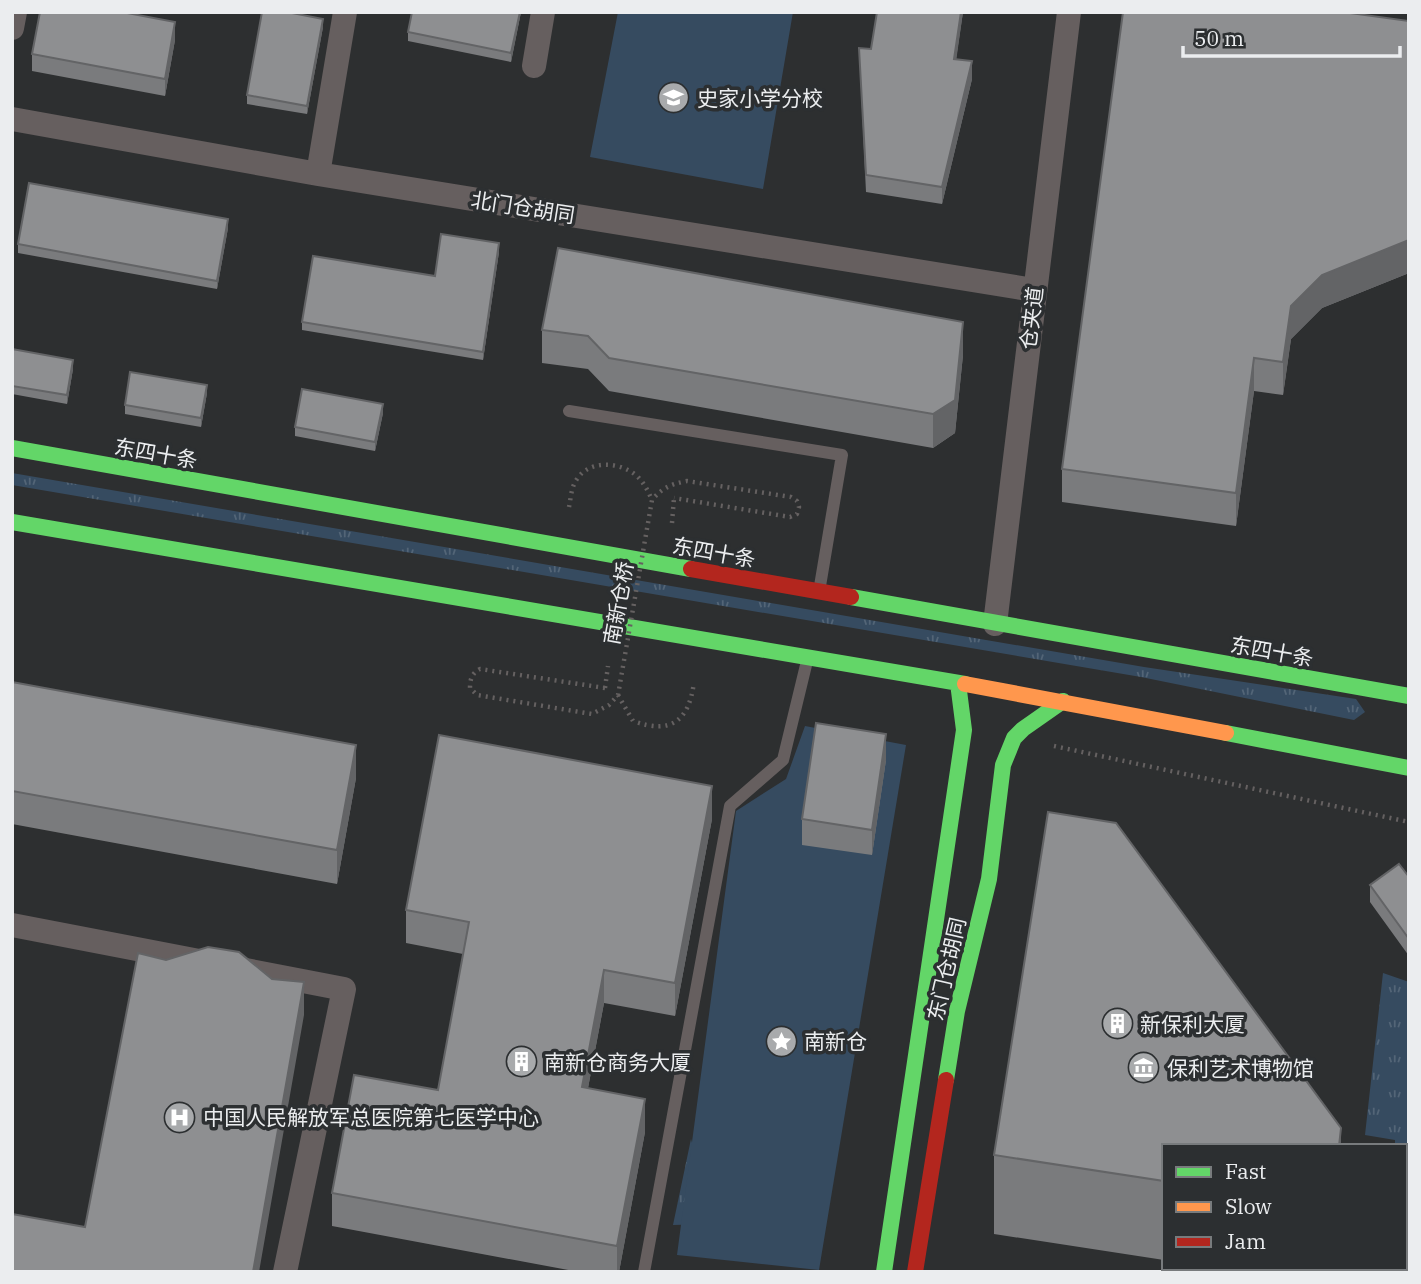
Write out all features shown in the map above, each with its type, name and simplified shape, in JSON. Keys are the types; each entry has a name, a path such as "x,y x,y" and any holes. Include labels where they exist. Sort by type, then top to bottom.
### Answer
{"main road":[{"name":"东四十条","path":"12,448 1409,696"},
{"path":"12,522 1063,701 1409,768"},
{"name":"东门仓胡同","path":"884,1272 964,730 958,683"},
{"path":"1014,738 1063,701"},
{"name":"东门仓胡同","path":"915,1272 957,1011 989,878 1003,765 1014,738"}],"street":[{"path":"12,28 15,12"},
{"path":"318,174 345,12"},
{"path":"534,66 543,12"},
{"name":"仓夹道","path":"995,624 1069,12"},
{"name":"北门仓胡同","path":"12,119 318,174 1034,290"},
{"path":"12,925 344,989 285,1272"}],"lane":[{"path":"569,411 842,456 819,592"},
{"path":"645,1272 730,806 783,760 808,658"}],"path":[{"path":"569,507 577,478 597,465 625,468 646,486 652,500 660,491 671,485 687,481 791,497 797,501 799,507 797,514 790,517 674,498 672,523"},
{"name":"南新仓桥","path":"618,695 652,500"},
{"path":"608,666 605,688 480,669 474,672 470,688 477,695 592,714 609,705 618,695 633,721 662,728 685,713 691,702 694,682"},
{"path":"1014,738 1409,822"}],"green space":[{"path":"618,12 793,12 763,189 590,157"},
{"path":"12,473 1144,667 1356,699 1365,712 1354,720 1141,677 12,485"},
{"path":"805,726 906,745 819,1270 677,1255 736,811 786,779"},
{"path":"1383,973 1409,982 1409,1272 1377,1272 1407,1270 1407,1144 1395,1144 1395,1140 1365,1135"},
{"path":"691,1139 705,1194 706,1224 673,1225"}],"building":[{"path":"40,12 122,12 175,22 165,79 32,54"},
{"path":"262,12 287,12 323,19 307,106 247,95"},
{"path":"412,12 520,12 511,53 408,32"},
{"path":"877,12 961,12 954,59 972,61 942,187 866,175 859,48 871,49"},
{"path":"1123,12 1343,12 1409,21 1409,240 1322,275 1291,306 1283,362 1254,358 1236,493 1062,469"},
{"path":"29,183 228,219 217,281 18,244"},
{"path":"441,234 499,243 483,352 302,322 313,256 435,276"},
{"path":"558,248 963,322 955,400 933,414 609,358 588,336 542,330"},
{"path":"12,349 73,360 67,395 12,386"},
{"path":"130,372 207,385 201,418 125,405"},
{"path":"302,389 383,404 375,442 295,427"},
{"path":"12,682 356,745 337,850 12,791"},
{"path":"816,723 886,734 872,830 802,819"},
{"name":"南新仓商务大厦","path":"439,735 712,786 675,983 604,970 582,1087 645,1099 617,1246 332,1193 354,1075 438,1090 469,922 406,910"},
{"name":"新保利大厦","path":"1048,812 1116,823 1341,1128 1339,1144 1162,1144 1162,1181 994,1155"},
{"path":"1399,864 1409,877 1409,939 1370,885"},
{"path":"208,947 239,952 272,979 304,982 253,1272 12,1272 12,1214 85,1227 138,953 166,960"}],"traffic: fast":[{"path":"12,448 691,569"},
{"path":"12,522 965,684"},
{"path":"851,597 1409,696"},
{"path":"884,1272 964,730 958,683"},
{"path":"946,1080 957,1011 989,879 1003,765 1014,738 1063,701"},
{"path":"1226,733 1409,768"}],"traffic: slow":[{"path":"965,684 1226,733"}],"traffic: jam":[{"path":"691,569 851,597"},
{"path":"915,1272 946,1080"}],"place":[{"name":"史家小学分校","path":"674,98"},
{"name":"新保利大厦","path":"1117,1024"},
{"name":"南新仓","path":"781,1041"},
{"name":"南新仓商务大厦","path":"521,1062"},
{"name":"保利艺术博物馆","path":"1144,1068"},
{"name":"中国人民解放军总医院第七医学中心","path":"180,1117"}]}
